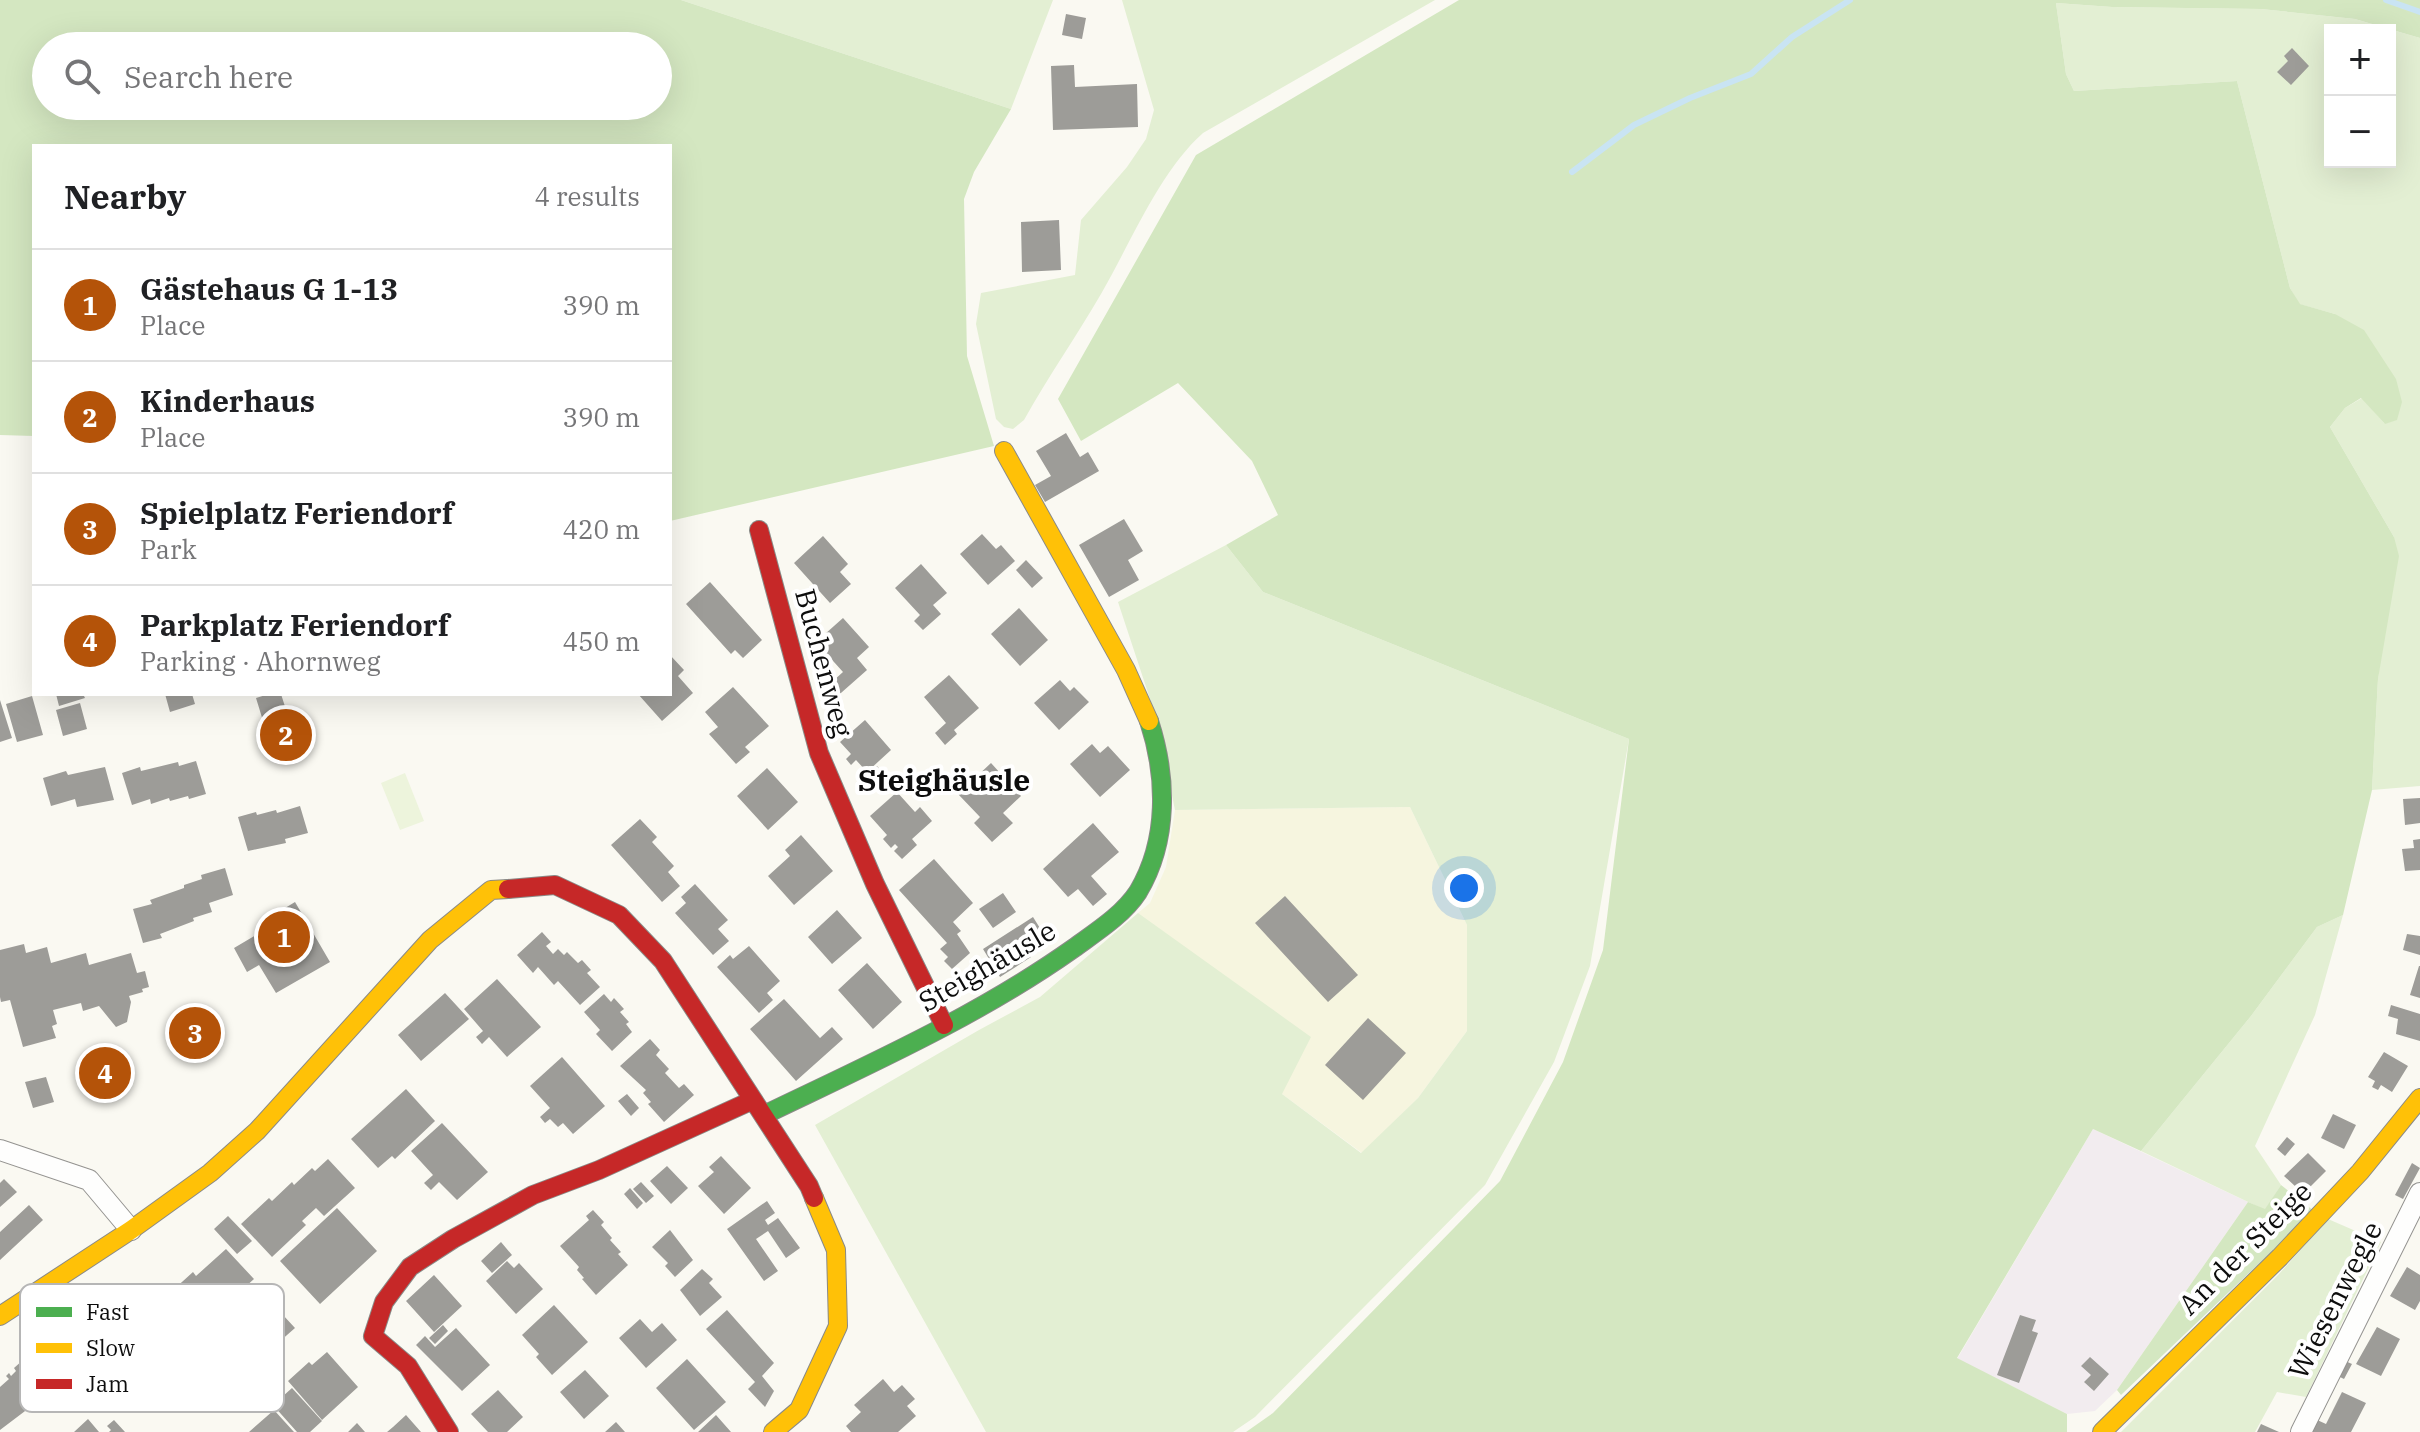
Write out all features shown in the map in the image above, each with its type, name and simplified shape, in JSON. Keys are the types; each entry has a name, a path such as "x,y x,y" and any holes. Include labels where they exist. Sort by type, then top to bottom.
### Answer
{"street":[{"name":"Steighäusle","path":"449,1432 406,1361 373,1336 384,1302 410,1267 453,1239 533,1195 759,1108 944,1025 1043,972 1110,921 1135,896 1152,865 1163,800 1152,732 1129,675 1004,451"},
{"name":"Buchenweg","path":"759,530 819,753 875,884 944,1025"},
{"path":"49,1284 210,1173 257,1131 430,940 491,890 555,885 619,915 663,961 809,1186 836,1250 838,1326 799,1410 773,1432"},
{"name":"An der Steige","path":"2102,1432 2340,1194 2420,1098"},
{"path":"0,1150 89,1180 131,1230"},
{"name":"Wiesenwegle","path":"2301,1432 2420,1193"},
{"path":"0,1316 20,1303"}],"shaded area":[{"path":"2093,1129 2248,1202 2117,1390 2095,1411 2067,1414 1957,1359"}],"green space":[{"path":"0,0 681,0 1011,109 974,172 964,199 967,356 994,446 672,521 672,144 32,144 32,436 0,435"},
{"path":"681,0 1053,0 1011,109"},
{"path":"1122,0 1435,0 1203,133 1159,187 1101,294 1024,420 1013,429 1004,427 996,419 976,324 981,293 1075,275 1081,220 1127,167 1146,139 1154,110"},
{"path":"1459,0 2420,0 2420,38 2396,31 2396,24 2372,24 2355,19 2261,9 2056,3 2066,74 2074,91 2237,81 2290,288 2300,304 2335,314 2364,330 2396,379 2402,402 2397,420 2385,424 2361,398 2345,408 2330,427 2394,537 2399,556 2378,679 2372,790 2343,915 2317,927 2251,1016 2141,1151 2093,1129 1957,1358 2067,1414 2067,1432 1246,1432 1273,1413 1500,1181 1563,1062 1603,950 1629,739 1263,592 1226,545 1278,515 1252,461 1178,383 1081,441 1058,399 1196,155"},
{"path":"2056,3 2261,9 2355,19 2372,24 2324,24 2324,168 2396,168 2396,31 2420,38 2420,786 2372,790 2378,679 2394,537 2330,427 2345,408 2362,398 2385,424 2335,314 2299,304 2290,288 2237,81 2074,91 2066,74"},
{"path":"1226,545 1263,592 1629,739 1590,966 1554,1062 1485,1185 1255,1417 1233,1432 986,1432 815,1125 1040,997 1138,913 1311,1037 1282,1094 1361,1153 1418,1098 1467,1031 1467,925 1410,807 1175,810 1156,717 1118,602"},
{"path":"405,773 424,821 400,830 381,783"},
{"path":"1410,807 1467,925 1467,1031 1418,1098 1362,1153 1282,1094 1138,913 1150,903 1166,867 1175,810"},
{"path":"2343,915 2315,1015 2255,1146 2281,1185 2265,1210 2141,1151 2251,1016 2317,927"},
{"path":"2281,1185 2314,1211 2121,1395 2117,1390 2248,1202 2265,1209"},
{"path":"2328,1219 2381,1242 2306,1397 2277,1392 2255,1432 2121,1432 2279,1274"}],"building":[{"path":"1066,14 1086,18 1082,39 1062,35"},
{"path":"2292,48 2309,66 2291,85 2277,72 2288,61 2284,56"},
{"path":"1074,65 1075,87 1137,84 1138,127 1053,130 1051,66"},
{"path":"1059,220 1061,270 1022,272 1021,222"},
{"path":"1066,433 1080,457 1088,452 1099,471 1045,502 1035,485 1051,476 1036,451"},
{"path":"1124,519 1143,551 1128,560 1139,580 1109,597 1079,545"},
{"path":"982,534 996,549 1001,545 1015,561 988,585 960,554"},
{"path":"823,536 848,564 840,572 851,584 830,603 794,563"},
{"path":"1026,560 1043,578 1032,588 1016,570"},
{"path":"921,564 947,593 933,605 941,614 923,630 914,621 920,615 895,588"},
{"path":"710,582 762,640 743,658 735,650 731,654 686,604"},
{"path":"1019,608 1048,640 1020,666 991,634"},
{"path":"843,618 869,647 857,658 867,670 833,700 823,690 843,672 816,642"},
{"path":"672,657 684,670 678,676 693,693 662,721 640,696 672,696"},
{"path":"949,675 979,708 954,730 957,734 945,745 935,733 946,723 924,697"},
{"path":"1060,680 1070,691 1074,687 1089,702 1059,730 1034,703"},
{"path":"733,687 769,726 745,747 750,752 736,764 709,734 718,727 705,712"},
{"path":"32,696 43,735 17,742 6,704"},
{"path":"56,696 85,698 59,706"},
{"path":"166,696 193,696 195,704 170,712"},
{"path":"282,696 288,716 264,724 256,698"},
{"path":"0,700 12,738 0,742"},
{"path":"80,703 87,729 63,736 56,710"},
{"path":"294,718 302,745 278,752 270,725"},
{"path":"865,720 891,750 867,772 856,760 851,765 846,759 851,754 840,742"},
{"path":"1092,744 1100,753 1108,746 1130,770 1100,797 1070,764"},
{"path":"196,761 206,794 189,799 188,796 170,801 169,798 151,804 150,799 132,805 122,773 140,767 141,771"},
{"path":"991,763 1021,796 1003,813 1013,823 992,842 974,823 980,817 958,794"},
{"path":"877,766 884,774 869,789 861,780"},
{"path":"105,767 114,800 77,807 75,799 51,806 43,778 66,771 68,775"},
{"path":"767,768 798,802 768,830 737,796"},
{"path":"897,792 915,812 920,807 932,821 912,839 917,845 902,859 894,851 898,847 895,844 891,848 883,839 887,835 870,816"},
{"path":"2420,798 2420,823 2405,825 2403,799"},
{"path":"300,806 308,833 285,839 286,843 248,851 238,817 256,812 257,815 276,810 277,813"},
{"path":"640,819 657,837 652,842 674,866 668,872 680,886 662,902 611,845"},
{"path":"1093,823 1119,852 1091,876 1107,894 1093,906 1078,889 1068,897 1043,869"},
{"path":"801,835 833,871 794,905 768,876 790,856 785,850"},
{"path":"2420,839 2420,870 2405,871 2402,849 2414,848 2413,840"},
{"path":"934,859 973,903 953,922 961,931 957,934 970,953 952,969 944,961 948,957 940,949 947,943 899,890"},
{"path":"225,868 233,895 209,903 212,912 160,934 162,938 143,943 133,909 152,904 150,900 202,879 201,875"},
{"path":"695,884 728,920 718,929 729,941 713,955 675,913 686,903 681,897"},
{"path":"1003,893 1016,912 993,928 979,909"},
{"path":"1285,896 1358,975 1328,1002 1255,923"},
{"path":"295,902 330,962 276,993 259,965 247,972 234,948 271,926 267,919"},
{"path":"837,910 862,938 832,964 808,937"},
{"path":"1033,917 1043,933 1024,945 1031,957 1000,977 983,949"},
{"path":"542,932 551,942 546,946 553,954 558,949 564,955 567,952 578,963 582,960 591,970 587,973 600,987 580,1005 558,981 554,985 538,967 533,973 517,955"},
{"path":"2407,934 2420,936 2420,955 2403,950"},
{"path":"24,944 26,953 47,947 51,963 86,953 89,965 131,953 137,973 145,971 149,987 129,996 131,1002 127,1022 116,1027 99,1006 83,1011 81,1003 53,1010 57,1024 52,1026 56,1038 23,1047 10,1000 1,1002 0,950"},
{"path":"749,946 780,981 767,993 773,1000 759,1013 717,967 730,955 733,959"},
{"path":"867,963 902,1002 873,1029 838,990"},
{"path":"2420,966 2420,998 2410,995"},
{"path":"497,979 541,1027 507,1057 489,1037 482,1044 476,1037 483,1031 464,1009"},
{"path":"445,993 469,1019 421,1061 398,1035"},
{"path":"604,994 611,1002 614,998 624,1009 620,1012 629,1022 626,1024 632,1032 612,1051 596,1034 600,1030 584,1012"},
{"path":"784,999 820,1038 832,1027 843,1039 796,1081 750,1029"},
{"path":"2391,1005 2420,1014 2420,1041 2396,1034 2398,1019 2388,1016"},
{"path":"1368,1018 1406,1053 1363,1100 1325,1065"},
{"path":"650,1039 660,1050 656,1055 669,1069 665,1073 679,1088 684,1084 694,1095 664,1122 648,1104 651,1102 643,1093 646,1090 620,1066"},
{"path":"2384,1052 2408,1066 2392,1092 2381,1085 2378,1090 2372,1087 2375,1081 2368,1077"},
{"path":"562,1057 605,1106 573,1134 563,1123 558,1127 550,1119 545,1123 540,1117 550,1108 530,1086"},
{"path":"46,1077 54,1102 33,1108 25,1082"},
{"path":"406,1089 435,1121 395,1159 392,1156 378,1168 351,1139"},
{"path":"627,1094 639,1108 631,1116 618,1101"},
{"path":"2333,1114 2356,1125 2344,1149 2321,1138"},
{"path":"442,1123 488,1172 457,1200 439,1182 431,1190 424,1183 433,1175 411,1151"},
{"path":"2287,1137 2295,1144 2285,1156 2277,1149"},
{"path":"2308,1153 2326,1171 2307,1190 2300,1183 2296,1187 2284,1176"},
{"path":"721,1156 751,1188 724,1214 698,1186 714,1172 709,1167"},
{"path":"328,1159 355,1188 324,1216 316,1208 302,1221 306,1225 272,1257 241,1224 269,1198 272,1201 292,1182 294,1185 312,1168 315,1171"},
{"path":"2412,1163 2420,1168 2403,1199 2395,1195"},
{"path":"667,1166 688,1188 671,1204 650,1181"},
{"path":"4,1179 17,1192 0,1207 0,1183"},
{"path":"641,1182 654,1196 646,1203 633,1189"},
{"path":"630,1188 643,1203 637,1209 624,1194"},
{"path":"767,1201 775,1213 765,1220 768,1225 778,1218 800,1248 786,1258 768,1231 756,1239 778,1271 764,1281 727,1229"},
{"path":"29,1205 43,1220 0,1260 0,1232"},
{"path":"337,1208 377,1251 320,1304 280,1261"},
{"path":"593,1210 604,1222 601,1225 628,1265 596,1295 582,1279 577,1270 579,1267 560,1246 589,1220 586,1216"},
{"path":"228,1216 252,1241 237,1254 214,1229"},
{"path":"670,1230 693,1260 675,1277 665,1266 668,1263 652,1247"},
{"path":"501,1242 512,1255 492,1273 481,1261"},
{"path":"226,1249 254,1279 248,1284 180,1284 193,1272 196,1276"},
{"path":"507,1261 514,1268 519,1263 543,1289 516,1314 486,1281"},
{"path":"2407,1267 2420,1275 2420,1301 2415,1310 2390,1296"},
{"path":"702,1269 713,1279 709,1283 722,1297 700,1316 680,1290"},
{"path":"434,1275 462,1306 434,1332 406,1301"},
{"path":"554,1305 588,1342 552,1375 522,1335"},
{"path":"727,1310 774,1363 762,1376 774,1391 765,1407 748,1389 755,1382 706,1329"},
{"path":"2020,1315 2036,1320 2032,1331 2038,1333 2019,1383 1997,1375"},
{"path":"284,1316 295,1328 284,1338"},
{"path":"640,1319 652,1332 662,1323 677,1340 646,1368 619,1338"},
{"path":"443,1325 448,1331 435,1344 429,1338"},
{"path":"2377,1327 2400,1339 2381,1376 2356,1364"},
{"path":"456,1328 490,1365 462,1391 416,1345 425,1336 435,1347"},
{"path":"327,1352 358,1387 322,1420 288,1381 309,1362 312,1365"},
{"path":"2090,1357 2109,1374 2094,1391 2084,1382 2091,1375 2081,1366"},
{"path":"687,1359 726,1402 694,1430 656,1388"},
{"path":"2343,1360 2352,1364 2344,1379 2336,1375"},
{"path":"20,1363 20,1412 24,1412 0,1430 0,1387 9,1379 6,1376 9,1373 11,1376 16,1371 14,1368"},
{"path":"585,1370 609,1396 584,1419 560,1392"},
{"path":"883,1379 894,1392 902,1385 915,1399 907,1406 916,1416 898,1432 851,1432 846,1426 861,1412 854,1405"},
{"path":"292,1388 322,1421 310,1432 297,1432 279,1412 284,1412 284,1395"},
{"path":"498,1390 523,1417 507,1432 488,1432 471,1414"},
{"path":"2342,1392 2366,1403 2351,1432 2308,1432 2315,1419 2326,1424"},
{"path":"272,1412 276,1412 294,1432 249,1432"},
{"path":"406,1415 421,1432 387,1432 393,1427"},
{"path":"716,1415 731,1432 698,1432"},
{"path":"88,1419 99,1432 74,1432"},
{"path":"114,1420 125,1432 109,1432 111,1430 107,1426"},
{"path":"616,1422 625,1432 605,1432"},
{"path":"357,1423 365,1432 348,1432"},
{"path":"2261,1424 2279,1432 2257,1432"}],"waterway":[{"path":"1572,172 1634,125 1751,74 1792,37 1850,0"},
{"path":"2386,0 2420,12"}],"traffic: fast":[{"path":"764,1115 923,1038 1000,996 1074,948 1125,908 1148,872 1160,830 1162,786 1149,721"}],"traffic: slow":[{"path":"1004,451 1126,670 1149,721"},
{"path":"49,1284 210,1173 257,1131 430,940 491,890 508,889"},
{"path":"2102,1432 2280,1257 2360,1172 2420,1098"},
{"path":"773,1432 799,1410 838,1326 836,1250 814,1198"},
{"path":"0,1316 20,1303"}],"traffic: jam":[{"path":"759,530 819,753 875,884 944,1025"},
{"path":"508,889 555,885 619,915 663,961 814,1198"},
{"path":"449,1432 408,1366 373,1336 384,1302 410,1267 453,1239 533,1195 599,1170 753,1100"}],"place":[{"name":"Kinderhaus","path":"286,735"},
{"name":"Gästehaus G 1-13","path":"284,937"},
{"name":"Spielplatz Feriendorf","path":"195,1033"},
{"name":"Parkplatz Feriendorf","path":"105,1073"}],"district":[{"name":"Steighäusle","path":"944,781"}]}
